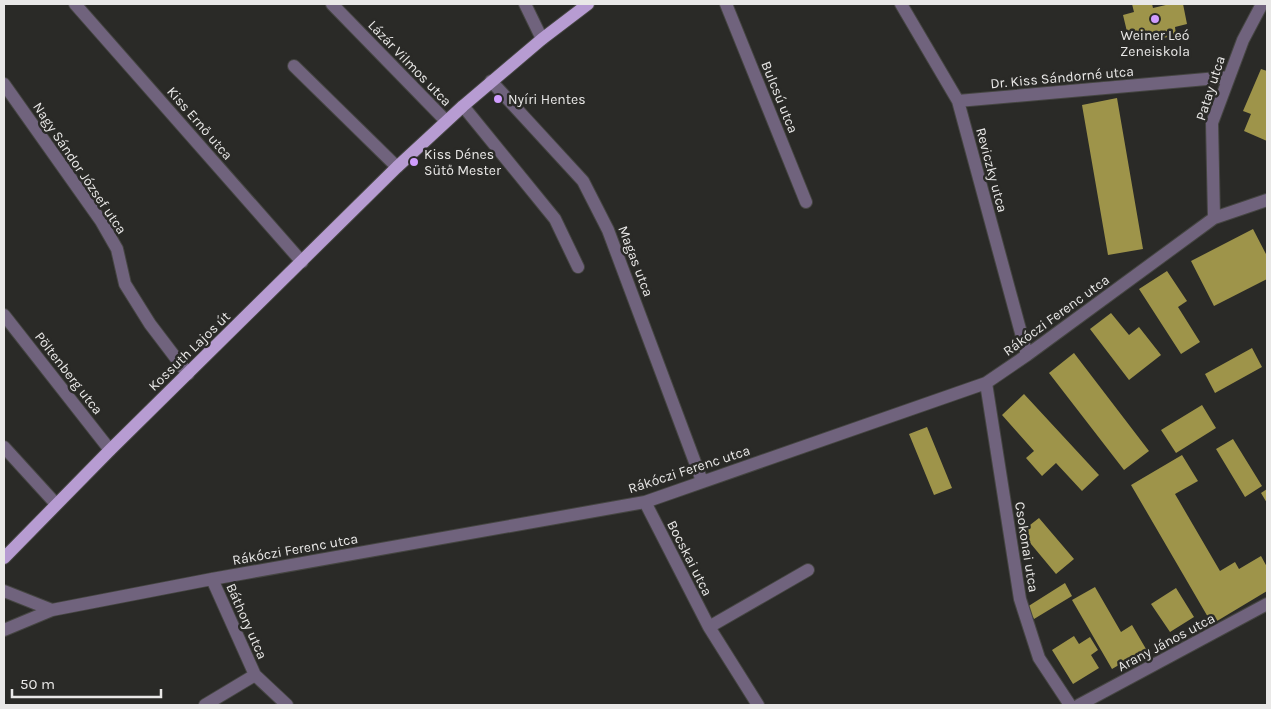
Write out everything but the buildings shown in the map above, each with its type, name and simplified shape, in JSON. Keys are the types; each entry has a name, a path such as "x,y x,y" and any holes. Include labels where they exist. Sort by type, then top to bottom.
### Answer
{"main road":[{"name":"Kossuth Lajos út","path":"4,558 110,450 397,167 491,81 588,4"}],"street":[{"name":"Kiss Ernő utca","path":"75,4 302,262"},
{"name":"Lázár Vilmos utca","path":"332,4 446,121"},
{"path":"525,4 542,39"},
{"name":"Bulcsú utca","path":"726,4 806,202"},
{"name":"Reviczky utca","path":"901,4 958,101 1026,355"},
{"name":"Patay utca","path":"1214,218 1212,123 1242,40 1262,4"},
{"path":"294,66 397,167"},
{"name":"Dr. Kiss Sándorné utca","path":"958,101 1229,77"},
{"name":"Magas utca","path":"491,81 583,181 608,230 702,481"},
{"name":"Nagy Sándor József utca","path":"4,84 101,221 117,249 125,284 150,324 188,374"},
{"path":"463,106 555,219 578,267"},
{"name":"Rákóczi Ferenc utca","path":"4,630 52,610 212,579 645,502 986,383 1214,218 1267,200"},
{"name":"Pöltenberg utca","path":"4,315 110,450"},
{"name":"Csokonai utca","path":"986,383 1020,599 1039,658 1070,705"},
{"path":"4,447 56,504"},
{"name":"Bocskai utca","path":"645,502 709,627 758,705"},
{"path":"709,627 808,570"},
{"name":"Báthory utca","path":"212,579 255,675 287,705"},
{"path":"4,590 52,610"},
{"name":"Arany János utca","path":"1079,705 1267,604"},
{"name":"Báthory utca","path":"205,705 255,675"}],"place":[{"name":"Weiner Leó Zeneiskola","path":"1155,19"},
{"name":"Nyíri Hentes","path":"498,99"},
{"name":"Kiss Dénes Sütő Mester","path":"414,162"}]}
